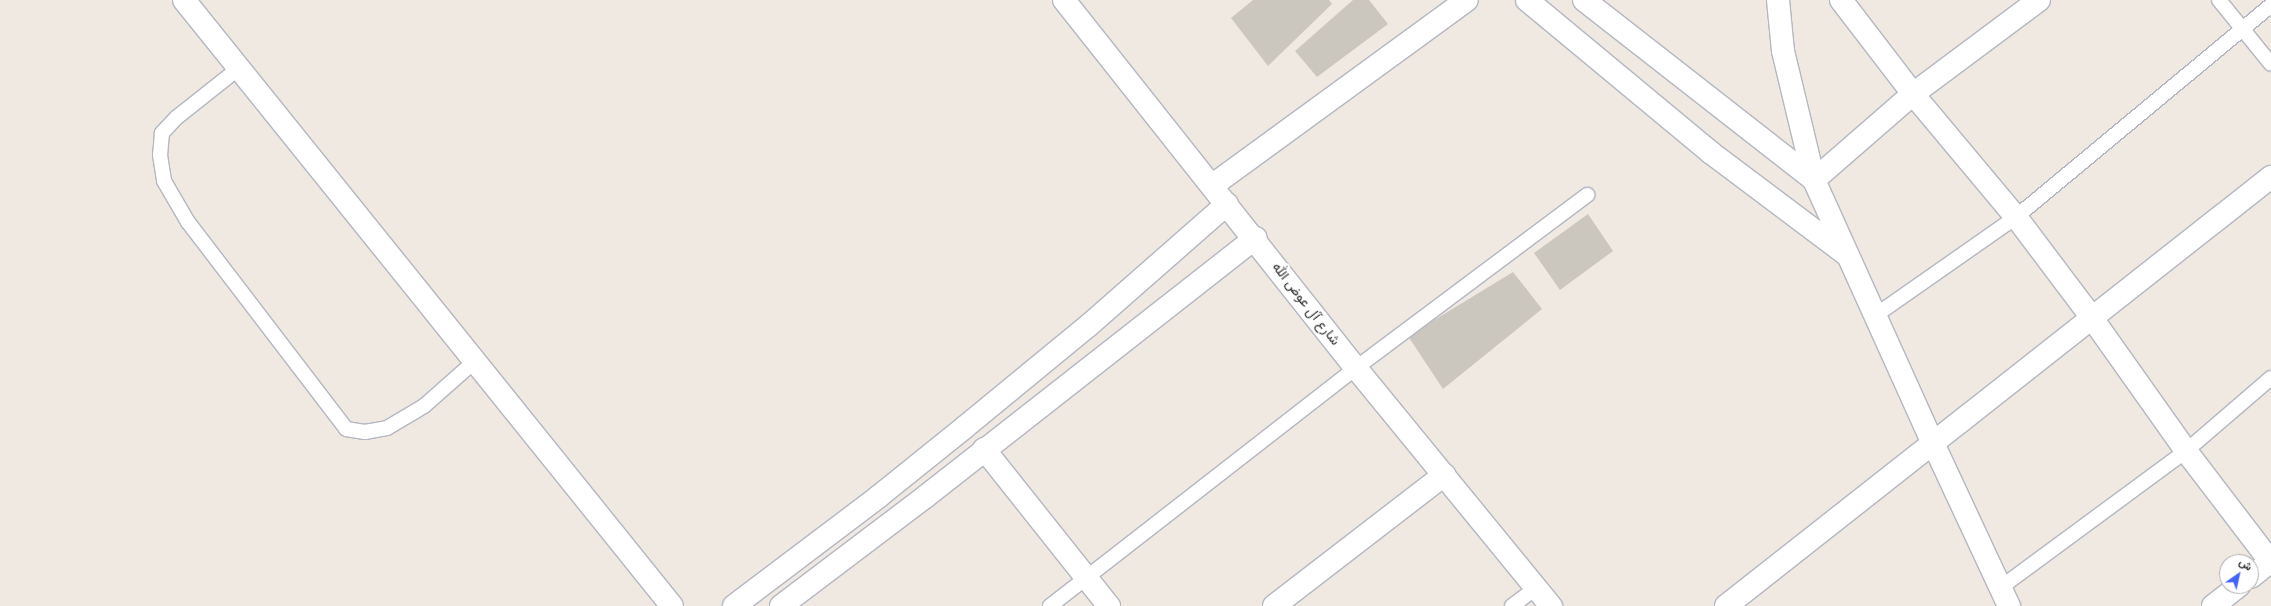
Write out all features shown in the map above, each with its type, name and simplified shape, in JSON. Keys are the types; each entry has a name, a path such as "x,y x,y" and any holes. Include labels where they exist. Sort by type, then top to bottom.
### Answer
{"street":[{"name":"شارع آل عوض الله","path":"1064,0 1213,185 1356,368 1551,606"},
{"path":"1213,185 1467,0"},
{"path":"1528,0 1710,152 1849,257"},
{"path":"1584,0 1814,180"},
{"path":"1778,0 1783,51 1814,180 1933,443 2005,597"},
{"path":"1841,0 1913,94 2016,217 2092,318 2186,451 2271,561 2259,571"},
{"path":"1814,180 1913,94 2038,0"},
{"path":"192,2 239,68 672,606"},
{"path":"1726,606 2271,177"},
{"path":"734,606 878,496 971,422 1088,326 1227,204"},
{"path":"781,606 919,502 984,449 1255,238"},
{"path":"984,449 1110,606"},
{"path":"1274,606 1444,475"},
{"path":"2213,606 2229,594"}],"lane":[{"path":"2219,0 2244,28 2271,64"},
{"path":"1876,315 2016,217 2271,5"},
{"path":"239,68 176,118 162,133 160,155 164,180 188,222 346,429 365,432 387,428 424,406 475,362"},
{"path":"1050,606 1356,368 1587,195"},
{"path":"2005,597 2186,451 2271,378"},
{"path":"1512,606 1536,588"}],"building":[{"path":"1253,0 1329,0 1332,4 1268,66 1231,18"},
{"path":"1353,0 1369,0 1388,24 1317,77 1295,51"},
{"path":"1588,214 1613,251 1560,290 1534,253"},
{"path":"1513,272 1542,309 1443,389 1408,336"}]}
